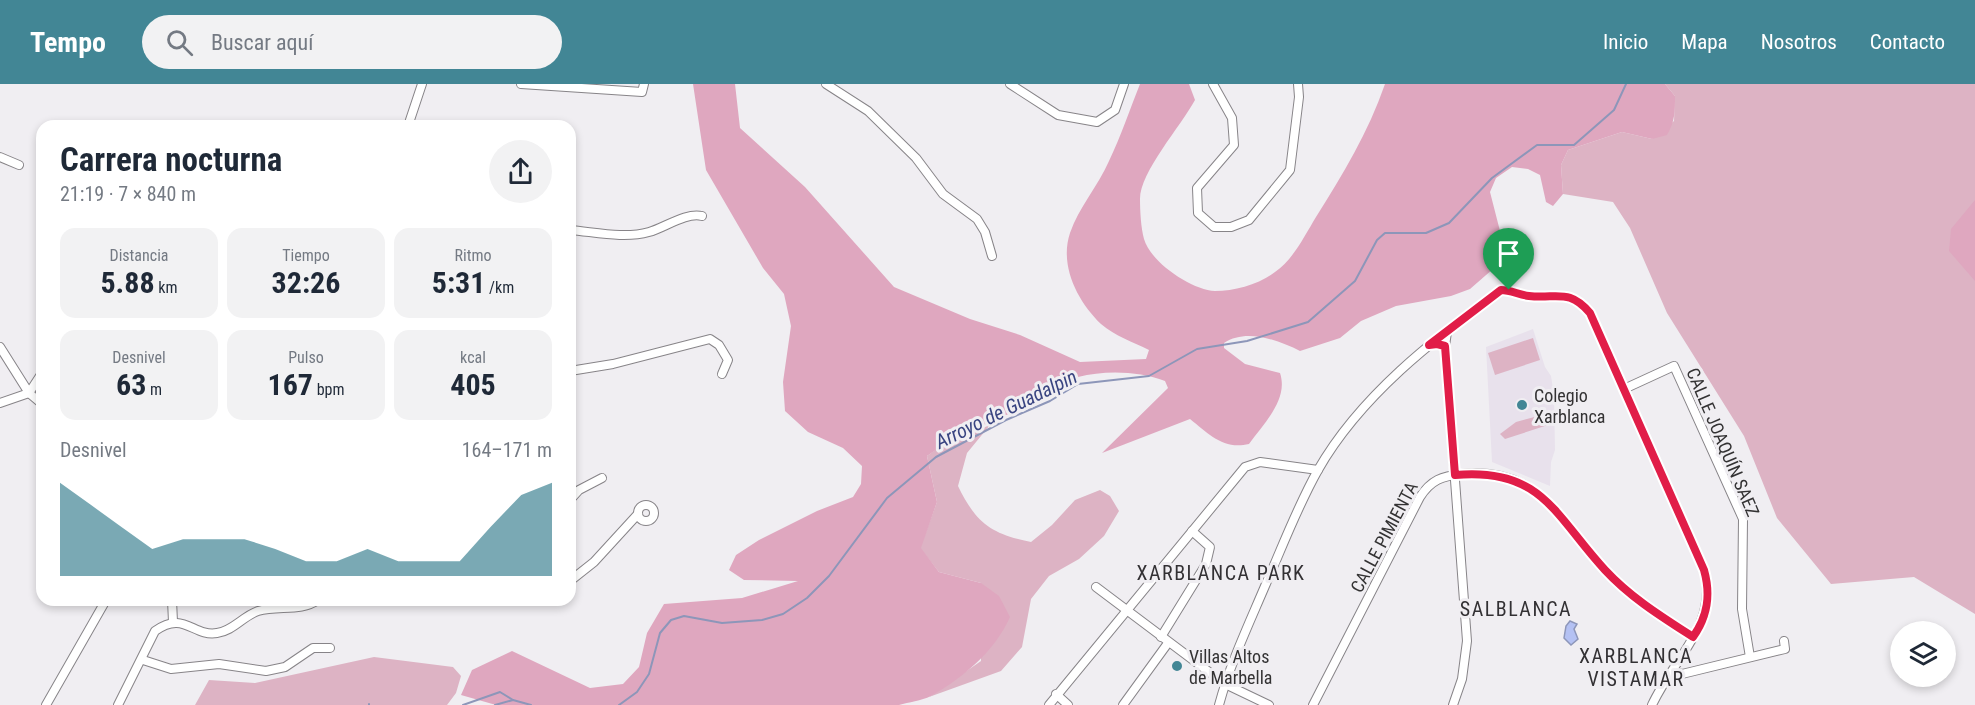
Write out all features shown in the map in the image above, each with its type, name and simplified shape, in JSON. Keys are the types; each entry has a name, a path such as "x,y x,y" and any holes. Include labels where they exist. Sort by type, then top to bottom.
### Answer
{"street":[{"path":"410,120 422,84"},
{"path":"521,84 642,92 644,84"},
{"path":"825,84 868,111 916,158 943,194 977,219 985,232 992,256"},
{"path":"1010,84 1058,115 1097,122 1115,110 1124,84"},
{"path":"1213,84 1232,118 1234,145 1197,188 1198,213 1215,228 1231,227 1249,220 1290,170 1299,97 1298,84"},
{"path":"0,157 19,165"},
{"path":"576,230 634,234 648,232 690,216 702,216"},
{"path":"1219,705 1225,684 1293,521 1318,470 1369,404 1429,345 1501,290 1531,296 1554,295 1575,298 1590,313 1708,583 1706,613 1652,705"},
{"path":"1447,332 1445,346 1467,641 1462,679 1453,705"},
{"path":"576,370 612,364 710,339 719,345 728,360 722,374"},
{"path":"1429,345 1445,346"},
{"path":"0,347 29,393 36,399"},
{"name":"CALLE JOAQUÍN SAEZ","path":"1624,389 1674,366 1743,519 1742,609 1750,657"},
{"path":"0,403 29,393 36,382"},
{"path":"1049,705 1245,467 1260,462 1318,470"},
{"name":"CALLE PIMIENTA","path":"1313,705 1420,497 1438,478 1475,473 1517,480 1537,492 1606,571 1647,608 1693,637"},
{"path":"576,493 602,478"},
{"path":"576,576 594,562 638,514"},
{"path":"1161,637 1206,564 1209,554 1210,547 1192,531"},
{"path":"1096,587 1225,684 1265,704"},
{"path":"46,705 103,606"},
{"path":"172,606 173,622"},
{"path":"118,705 143,660 155,631 173,622 212,634 221,633 260,611 302,606"},
{"path":"1672,672 1682,674 1785,649 1784,641"},
{"path":"1123,705 1168,643"},
{"path":"143,660 171,669 227,664 266,671 285,667 313,648 330,648"},
{"path":"1056,694 1068,705"}],"shaded area":[{"path":"693,84 735,84 740,128 805,187 894,287 970,319 1020,335 1080,362 1146,359 1149,350 1124,339 1101,324 1078,294 1067,258 1067,245 1074,223 1109,161 1140,84 1189,84 1195,100 1154,163 1142,188 1140,209 1144,239 1148,248 1163,266 1195,286 1215,291 1239,288 1269,276 1293,254 1354,153 1385,84 1665,84 1675,96 1675,112 1667,135 1652,139 1622,132 1568,150 1561,165 1563,194 1553,206 1546,202 1540,175 1528,169 1512,167 1496,178 1490,192 1500,231 1502,252 1493,269 1470,289 1451,296 1396,306 1361,321 1340,338 1300,351 1262,337 1242,336 1224,343 1224,348 1245,364 1280,373 1282,383 1278,402 1249,444 1224,443 1190,419 1102,453 1168,388 1165,381 1155,378 1133,373 1111,373 1072,379 1030,404 964,434 927,456 937,502 921,548 939,572 981,583 999,596 1010,617 996,641 977,662 955,681 931,696 899,705 496,705 461,695 472,670 512,651 590,688 623,684 639,667 647,633 664,604 742,598 798,581 744,580 729,570 736,555 759,540 817,511 853,497 861,484 862,466 843,448 808,432 785,411 783,382 791,326 784,294 763,268 706,170"},
{"path":"1665,84 1975,84 1975,614 1914,577 1831,584 1777,518 1744,436 1667,313 1630,228 1613,202 1563,194 1561,165 1568,150 1622,132 1652,139 1674,121 1675,96"},
{"path":"1975,200 1975,281 1949,251 1951,229"},
{"name":"Colegio Xarblanca","path":"1533,329 1545,367 1551,376 1554,395 1555,450 1551,462 1550,486 1492,462 1486,347"},
{"path":"1533,338 1540,360 1495,375 1488,353"},
{"path":"1546,414 1551,424 1505,439 1500,434 1516,422"},
{"path":"990,425 967,453 958,486 978,518 995,531 1031,542 1052,525 1075,500 1100,490 1110,496 1119,511 1104,536 1079,559 1049,576 1031,599 1022,647 1001,671 929,697 981,661 981,583 939,572 920,548 937,502 927,456 942,445"},
{"path":"374,657 453,667 461,676 456,693 447,705 195,705 209,680 255,683"}],"water":[{"path":"1570,621 1577,624 1574,629 1578,639 1571,645 1564,638 1566,626"}],"waterway":[{"name":"Arroyo de Guadalpin","path":"619,705 637,692 649,674 660,633 671,620 684,616 722,623 762,620 783,614 807,598 829,576 887,498 936,457 1006,420 1050,401 1078,384 1149,376 1197,349 1247,341 1308,322 1355,281 1377,240 1385,233 1426,233 1449,223 1492,178 1537,145 1574,145 1614,110 1626,84"},
{"path":"463,705 500,692 513,700"},
{"name":"Arroyo de Guadalpin","path":"495,705 513,700 531,705"}],"place":[{"name":"Colegio Xarblanca","path":"1522,405"},
{"name":"Villas Altos de Marbella","path":"1177,666"}],"district":[{"name":"XARBLANCA PARK","path":"1221,573"},
{"name":"SALBLANCA","path":"1516,609"},
{"name":"XARBLANCA VISTAMAR","path":"1636,668"}],"route":[{"path":"1501,290 1509,290 1519,295 1564,295 1575,298 1590,313 1704,570 1708,583 1706,613 1693,637 1647,608 1606,571 1560,515 1537,492 1517,480 1494,475 1475,473 1455,475 1445,346 1429,345 1501,290"}]}
